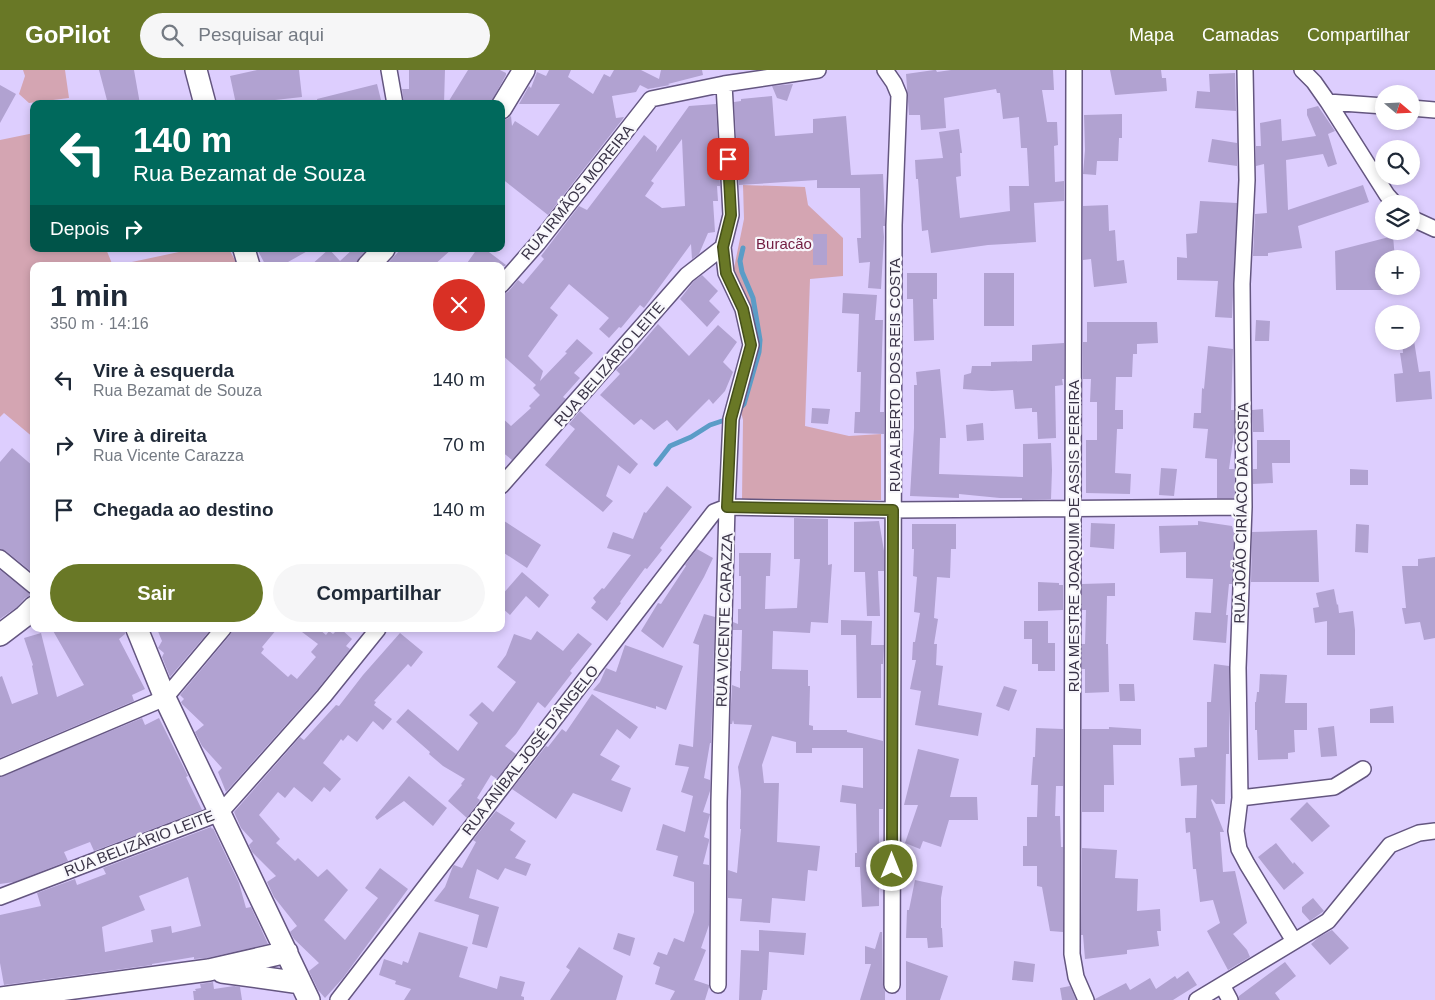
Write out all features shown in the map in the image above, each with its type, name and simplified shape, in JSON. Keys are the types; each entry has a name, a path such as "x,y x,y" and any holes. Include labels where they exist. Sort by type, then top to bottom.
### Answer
{"street":[{"path":"196,70 204,100"},
{"path":"389,70 394,100"},
{"path":"504,100 512,79 524,70"},
{"path":"724,84 818,70"},
{"name":"RUA ALBERTO DOS REIS COSTA","path":"885,70 894,83 899,95 894,225 892,985"},
{"name":"RUA MESTRE JOAQUIM DE ASSIS PEREIRA","path":"1074,70 1072,954 1076,977 1086,1000"},
{"name":"RUA JOÃO CIRÍACO DA COSTA","path":"1245,70 1247,180 1242,284 1244,507 1238,668 1240,798 1236,831 1239,849 1294,941"},
{"path":"1302,70 1314,82 1328,102 1387,195"},
{"name":"RUA IRMÃOS MOREIRA","path":"505,280 538,243 652,99 724,84"},
{"name":"RUA VICENTE CARAZZA","path":"718,984 719,802 731,419 751,345 743,309 726,273 723,247 731,215 724,84"},
{"path":"1328,102 1375,105"},
{"path":"1420,109 1435,110"},
{"path":"1420,222 1435,229"},
{"name":"RUA BELIZÁRIO LEITE","path":"505,481 687,275 723,247"},
{"path":"372,262 381,252"},
{"path":"727,507 893,510 1244,507"},
{"name":"RUA ANÍBAL JOSÉ D'ÂNGELO","path":"338,1000 714,512 727,507"},
{"path":"0,558 30,583"},
{"path":"0,635 30,611"},
{"path":"138,632 165,698 305,992"},
{"path":"0,768 165,698 220,632"},
{"name":"RUA BELIZÁRIO LEITE","path":"0,896 220,813 324,696 376,632"},
{"path":"1240,798 1334,787 1363,769"},
{"path":"1197,1000 1328,921 1390,845 1420,833 1435,831"},
{"path":"0,998 209,970 287,952"},
{"path":"209,970 305,992"},
{"path":"1222,984 1230,1000"}],"green space":[{"path":"23,70 65,70 69,98 30,100 29,103 19,94 25,76"},
{"path":"30,134 30,252 107,252 111,262 30,262 30,435 4,413 0,417 0,140"},
{"name":"Buracão","path":"743,185 805,187 808,205 843,238 843,276 810,279 805,426 849,436 881,434 881,500 742,500 743,420 741,412 756,348 733,273 744,219"},
{"path":"179,252 231,252 236,262 132,262"}],"building":[{"path":"99,70 134,70 139,100 107,100"},
{"path":"257,70 299,70 302,97 275,100 235,100 230,76"},
{"path":"409,70 445,70 444,100 403,100 402,89 409,89"},
{"path":"468,70 500,70 506,73 492,100 449,100"},
{"path":"549,70 571,70 568,77 593,94 604,74 610,77 614,70 641,70 659,79 661,70 702,70 703,75 668,84 670,85 648,89 640,85 636,92 612,96 616,118 624,117 548,215 505,181 505,119 511,116 512,126 515,121 538,136 560,104 519,104 529,86 531,88 537,72 546,76"},
{"path":"936,70 937,72 951,70 1053,70 1054,90 1042,90 1047,122 1057,122 1058,145 1054,146 1055,182 1064,181 1064,201 1034,203 1036,242 988,245 931,253 928,230 922,231 915,160 943,158 939,132 959,129 962,153 960,153 961,176 956,177 960,218 1010,211 1009,186 1029,186 1027,148 1021,148 1019,117 1003,119 1000,93 997,93 996,89 944,98 946,128 921,130 920,115 909,115 906,74"},
{"path":"1110,70 1161,70 1162,78 1166,78 1167,91 1115,95"},
{"path":"1235,73 1236,111 1195,108 1197,91 1210,92 1209,74"},
{"path":"377,84 381,100 317,100"},
{"path":"793,84 787,101 777,98 772,86"},
{"path":"0,85 16,94 0,123"},
{"path":"772,96 775,136 813,133 813,119 846,116 851,175 883,174 885,226 883,226 881,289 868,288 870,262 859,263 857,238 861,238 860,188 817,188 817,180 739,185 734,102 741,101 741,99"},
{"path":"716,104 720,186 717,186 718,201 713,201 715,232 708,233 699,254 692,259 691,244 644,308 640,305 621,328 619,327 609,338 599,329 609,318 569,284 550,308 558,315 528,356 543,371 540,381 567,353 565,352 577,339 593,353 574,373 580,378 563,397 566,399 512,460 505,454 505,421 511,426 531,408 529,406 540,395 533,388 536,385 505,358 505,293 508,292 518,280 523,284 544,259 541,256 579,206 587,210 644,135 657,146 656,152 689,106","holes":["682,139 685,206 662,208 645,196 654,183 651,181"]},
{"path":"1318,106 1335,131 1328,134 1337,164 1328,167 1323,154 1286,160 1288,210 1363,185 1369,202 1298,226 1302,248 1268,253 1268,256 1253,256 1255,214 1267,213 1264,164 1256,166 1256,146 1261,146 1260,123 1281,119 1282,141 1316,136 1307,115 1307,109"},
{"path":"1122,114 1122,138 1119,138 1118,161 1097,161 1096,175 1083,174 1085,150 1084,115"},
{"path":"1212,139 1237,143 1237,166 1208,162"},
{"path":"1200,201 1237,203 1232,318 1215,317 1218,281 1177,280 1177,257 1187,258 1186,234 1197,233"},
{"path":"1108,205 1109,231 1115,230 1117,261 1124,260 1127,283 1094,287 1091,259 1083,260 1083,206"},
{"path":"813,234 827,234 827,265 813,265"},
{"path":"1378,240 1393,240 1394,250 1375,250 1375,290 1336,290 1335,251"},
{"path":"259,252 306,252 288,262 264,262"},
{"path":"326,252 332,252 340,261 350,252 364,252 358,262 314,262"},
{"path":"398,252 449,252 437,262 389,262"},
{"path":"475,252 489,252 502,262 468,262"},
{"path":"907,273 937,273 937,299 933,299 934,340 914,341 913,299 907,299"},
{"path":"984,273 1014,273 1014,326 984,326"},
{"path":"702,275 718,291 709,301 720,312 707,327 680,299 694,281"},
{"path":"843,293 877,295 875,320 883,320 880,412 884,412 884,434 854,433 855,412 860,412 861,372 857,372 859,314 842,313"},
{"path":"1256,320 1270,321 1269,341 1255,341"},
{"path":"1087,322 1157,322 1158,343 1137,344 1137,354 1133,354 1132,377 1116,377 1115,410 1123,410 1123,429 1117,429 1115,473 1131,474 1130,494 1086,493 1086,440 1097,440 1097,402 1090,402 1091,379 1083,379 1083,342 1087,342"},
{"path":"658,324 689,356 718,325 737,342 723,362 733,372 725,391 713,404 709,399 677,431 667,420 654,430 641,419 634,425 600,395 620,374 616,370 630,357"},
{"path":"1064,343 1063,385 1055,386 1056,438 1038,439 1037,412 1032,412 1032,408 1015,409 1013,390 963,389 964,375 971,373 972,366 991,366 991,362 1032,361 1032,345"},
{"path":"1208,346 1233,349 1231,410 1234,410 1234,433 1229,469 1234,469 1235,498 1217,498 1217,459 1205,458 1208,429 1193,428 1194,413 1201,413 1202,388 1204,389"},
{"path":"1403,350 1415,350 1419,372 1430,371 1432,399 1396,402 1394,374 1403,373 1400,353 1403,353"},
{"path":"940,369 946,438 940,438 939,474 1023,477 1023,444 1051,443 1051,499 1022,500 1022,498 959,494 959,498 910,496 914,428 914,385 917,385 916,372"},
{"path":"812,408 830,409 828,424 811,423"},
{"path":"1263,409 1264,432 1253,432 1252,410"},
{"path":"580,411 638,464 630,474 618,465 606,496 613,501 603,512 545,465 575,429 569,424"},
{"path":"983,423 984,440 967,441 966,425"},
{"path":"1257,440 1290,440 1290,463 1272,463 1273,483 1253,484 1253,469 1257,469"},
{"path":"12,448 30,464 30,571 6,551 0,549 0,462"},
{"path":"1161,468 1177,469 1174,496 1159,495"},
{"path":"1350,469 1368,470 1368,485 1350,485"},
{"path":"667,486 692,507 660,548 662,550 647,569 645,568 607,621 591,608 596,602 593,598 602,588 604,589 631,555 607,548 613,532 633,539 644,512 646,513"},
{"path":"794,518 828,519 828,565 832,564 828,623 811,622 810,633 773,631 772,669 808,670 808,686 810,686 809,725 813,726 813,730 847,730 847,732 883,741 883,809 879,809 879,906 862,907 860,867 855,867 855,853 857,853 856,804 840,802 842,785 863,788 863,748 812,748 812,753 796,753 796,742 772,736 762,765 764,783 779,783 777,842 820,846 817,871 808,870 805,901 772,898 770,923 740,921 742,899 728,898 728,870 737,873 741,829 741,791 738,767 752,725 734,724 733,720 732,724 730,724 732,685 740,688 741,671 742,630 733,630 733,622 738,624 738,609 741,609 739,553 771,553 770,576 766,576 765,609 797,608 800,559 794,559"},
{"path":"879,521 884,551 884,571 878,571 880,616 867,616 865,572 854,572 854,522"},
{"path":"1198,521 1232,526 1234,533 1232,584 1229,584 1226,615 1228,615 1226,643 1193,640 1195,612 1211,613 1213,579 1186,578 1186,552 1160,553 1159,526 1198,525"},
{"path":"505,522 541,545 527,568 505,554"},
{"path":"1091,523 1115,524 1114,549 1090,547"},
{"path":"912,524 956,524 956,549 951,549 950,578 937,577 934,618 938,619 934,644 937,644 936,665 943,666 938,705 982,713 978,736 915,725 921,691 910,689 916,660 912,660 913,642 915,642 920,613 914,612 917,577 913,576 914,549 912,549"},
{"path":"1356,524 1369,525 1368,553 1355,552"},
{"path":"1317,530 1319,582 1251,582 1252,532"},
{"path":"697,549 713,558 663,648 641,631 658,603 661,604"},
{"path":"1435,557 1435,638 1424,640 1420,622 1405,624 1402,608 1406,608 1402,566 1418,566 1418,559"},
{"path":"0,570 30,596 0,619"},
{"path":"522,572 549,595 539,608 526,596 510,615 505,611 505,591"},
{"path":"1038,582 1059,583 1059,585 1063,585 1063,610 1038,611"},
{"path":"1115,583 1115,596 1107,596 1106,644 1108,644 1109,692 1085,693 1085,669 1082,669 1082,644 1085,644 1086,610 1082,610 1082,584"},
{"path":"1334,589 1339,613 1353,611 1355,655 1327,655 1327,621 1315,623 1313,608 1319,607 1316,593"},
{"path":"704,614 715,617 711,743 704,778 710,780 710,791 703,812 710,814 704,837 709,839 709,841 703,864 709,865 709,925 701,948 706,950 694,980 709,985 709,987 705,1000 670,1000 675,991 655,984 660,967 653,964 658,952 667,955 674,938 684,942 694,912 694,882 673,876 678,856 656,850 663,824 685,832 693,796 681,792 689,767 675,765 679,744 693,747 699,645 693,643"},
{"path":"841,620 872,621 871,645 884,645 883,664 881,664 881,698 857,698 856,635 841,635"},
{"path":"1024,621 1048,621 1048,643 1055,643 1055,671 1038,671 1038,664 1032,664 1032,639 1024,639"},
{"path":"537,631 563,651 578,633 592,644 570,671 572,673 545,708 538,702 516,734 505,746 516,754 497,779 491,775 477,798 480,800 467,818 448,801 465,779 443,766 396,722 408,709 458,751 478,723 469,715 482,702 493,712 516,682 497,667 506,655 514,634 531,640"},
{"path":"54,632 125,632 119,639 145,689 132,695 134,701 0,758 0,677 2,676 12,704 38,694 33,665 24,638 41,633 57,697 84,685"},
{"path":"158,632 208,632 170,677 162,657 164,653 158,648 162,641"},
{"path":"231,632 274,632 262,647 264,649 261,653 288,677 291,674 297,679 316,657 311,652 318,644 302,632 322,632 326,635 328,632 333,634 335,632 344,632 352,639 346,646 350,649 317,690 226,792 218,772 222,768 202,746 195,732 204,725 182,704 181,702 184,699 180,695"},
{"path":"400,633 423,652 411,667 408,664 374,701 376,702 374,705 392,719 383,730 373,721 357,742 348,735 343,741 341,739 323,763 341,779 330,792 324,787 312,802 294,787 285,798 278,792 259,815 280,839 276,843 295,861 298,858 318,877 327,869 348,890 324,920 345,940 378,898 365,888 380,868 408,889 343,978 325,998 318,990 309,971 319,963 294,939 290,932 297,926 274,897 267,882 276,876 252,852 249,845 253,841 241,828 234,812 300,737 304,740 336,705 339,706"},
{"path":"625,645 683,666 666,710 656,706 656,709 593,690 600,682 606,668 616,672"},
{"path":"1214,664 1229,666 1229,754 1226,754 1225,804 1216,804 1211,800 1224,832 1220,832 1223,872 1235,871 1247,923 1233,934 1247,950 1250,957 1228,970 1207,931 1220,923 1213,900 1200,902 1196,869 1193,869 1190,832 1186,833 1185,818 1196,818 1197,785 1181,786 1179,758 1195,757 1194,748 1207,747 1207,702 1211,702"},
{"path":"1260,674 1287,675 1285,703 1307,703 1307,730 1294,730 1295,752 1288,753 1288,759 1258,760 1255,702 1257,692 1259,692"},
{"path":"1119,684 1134,684 1135,701 1120,701"},
{"path":"1004,686 1017,690 1009,711 996,706"},
{"path":"592,694 638,727 630,739 617,729 600,755 620,766 611,780 631,788 622,812 573,793 556,819 512,789 562,729 566,732"},
{"path":"1393,706 1394,723 1370,723 1370,709"},
{"path":"142,718 145,725 159,718 188,776 186,777 202,810 94,851 90,842 64,852 68,861 14,882 0,884 0,777"},
{"path":"1334,726 1337,756 1321,757 1318,728"},
{"path":"1109,727 1141,729 1141,745 1113,745 1114,785 1104,785 1104,812 1082,812 1082,729 1109,729"},
{"path":"1036,728 1063,729 1063,786 1056,786 1055,816 1060,816 1061,847 1063,847 1063,932 1050,931 1042,887 1037,886 1037,866 1023,866 1023,846 1027,846 1027,817 1037,817 1038,785 1031,785 1033,757 1035,757"},
{"path":"918,749 959,759 950,797 977,797 978,820 949,820 941,847 923,841 920,849 905,843 918,805 904,805"},
{"path":"409,776 447,808 433,826 404,801 377,820 375,817"},
{"path":"1307,802 1330,826 1312,842 1290,819"},
{"path":"496,811 515,823 510,830 526,841 515,858 531,864 526,876 505,868 498,880 477,869 469,898 499,907 487,948 472,944 479,915 434,901 445,887 453,866 462,868 476,842 473,840"},
{"path":"211,827 239,883 246,908 251,907 268,944 207,958 194,959 194,957 152,965 4,985 0,963 0,915 41,906 37,893 75,879 77,885 106,874 103,868","holes":["188,877 201,926 172,933 171,926 151,930 153,942 105,952 102,927 145,910 139,896"]},
{"path":"1276,843 1293,864 1294,862 1304,873 1284,890 1258,857"},
{"path":"1082,848 1117,850 1115,878 1138,879 1137,911 1160,909 1161,931 1157,931 1159,946 1127,950 1127,954 1085,959 1083,935 1081,935"},
{"path":"915,880 943,886 941,928 943,947 928,948 927,938 906,938 907,910 909,910"},
{"path":"1313,898 1324,911 1310,921 1302,912 1302,907"},
{"path":"759,930 806,933 804,955 769,952 767,990 763,990 761,1000 739,1000 741,950 759,951"},
{"path":"1332,930 1349,948 1330,965 1311,944"},
{"path":"419,932 468,947 459,977 497,989 500,976 525,982 521,996 524,997 524,1000 404,1000 411,989 395,984 396,981 379,975 384,959 402,965 403,961 408,963"},
{"path":"880,932 882,932 885,1000 860,1000 871,964 865,964 865,946 875,949"},
{"path":"618,933 635,938 630,956 613,949"},
{"path":"579,947 623,976 616,1000 550,1000 570,970 566,967"},
{"path":"906,961 948,976 940,1000 906,1000"},
{"path":"1014,961 1035,964 1033,982 1012,980"},
{"path":"1285,962 1296,976 1275,993 1280,1000 1239,1000 1239,996"},
{"path":"1188,971 1197,985 1173,1000 1095,1000 1126,983 1130,990 1150,978 1156,989 1175,976 1177,979"},
{"path":"213,982 214,989 240,987 242,1000 194,1000 193,991 201,988 200,984"},
{"path":"1070,986 1076,1000 1062,1000 1060,988"}],"waterway":[{"path":"739,409 744,404 759,352 760,340 753,298 742,272 740,261 743,248"},
{"path":"656,464 670,446 728,417"}],"route":[{"path":"728,159 731,215 723,247 726,273 743,309 751,345 731,419 727,507 893,510 892,866"}]}
